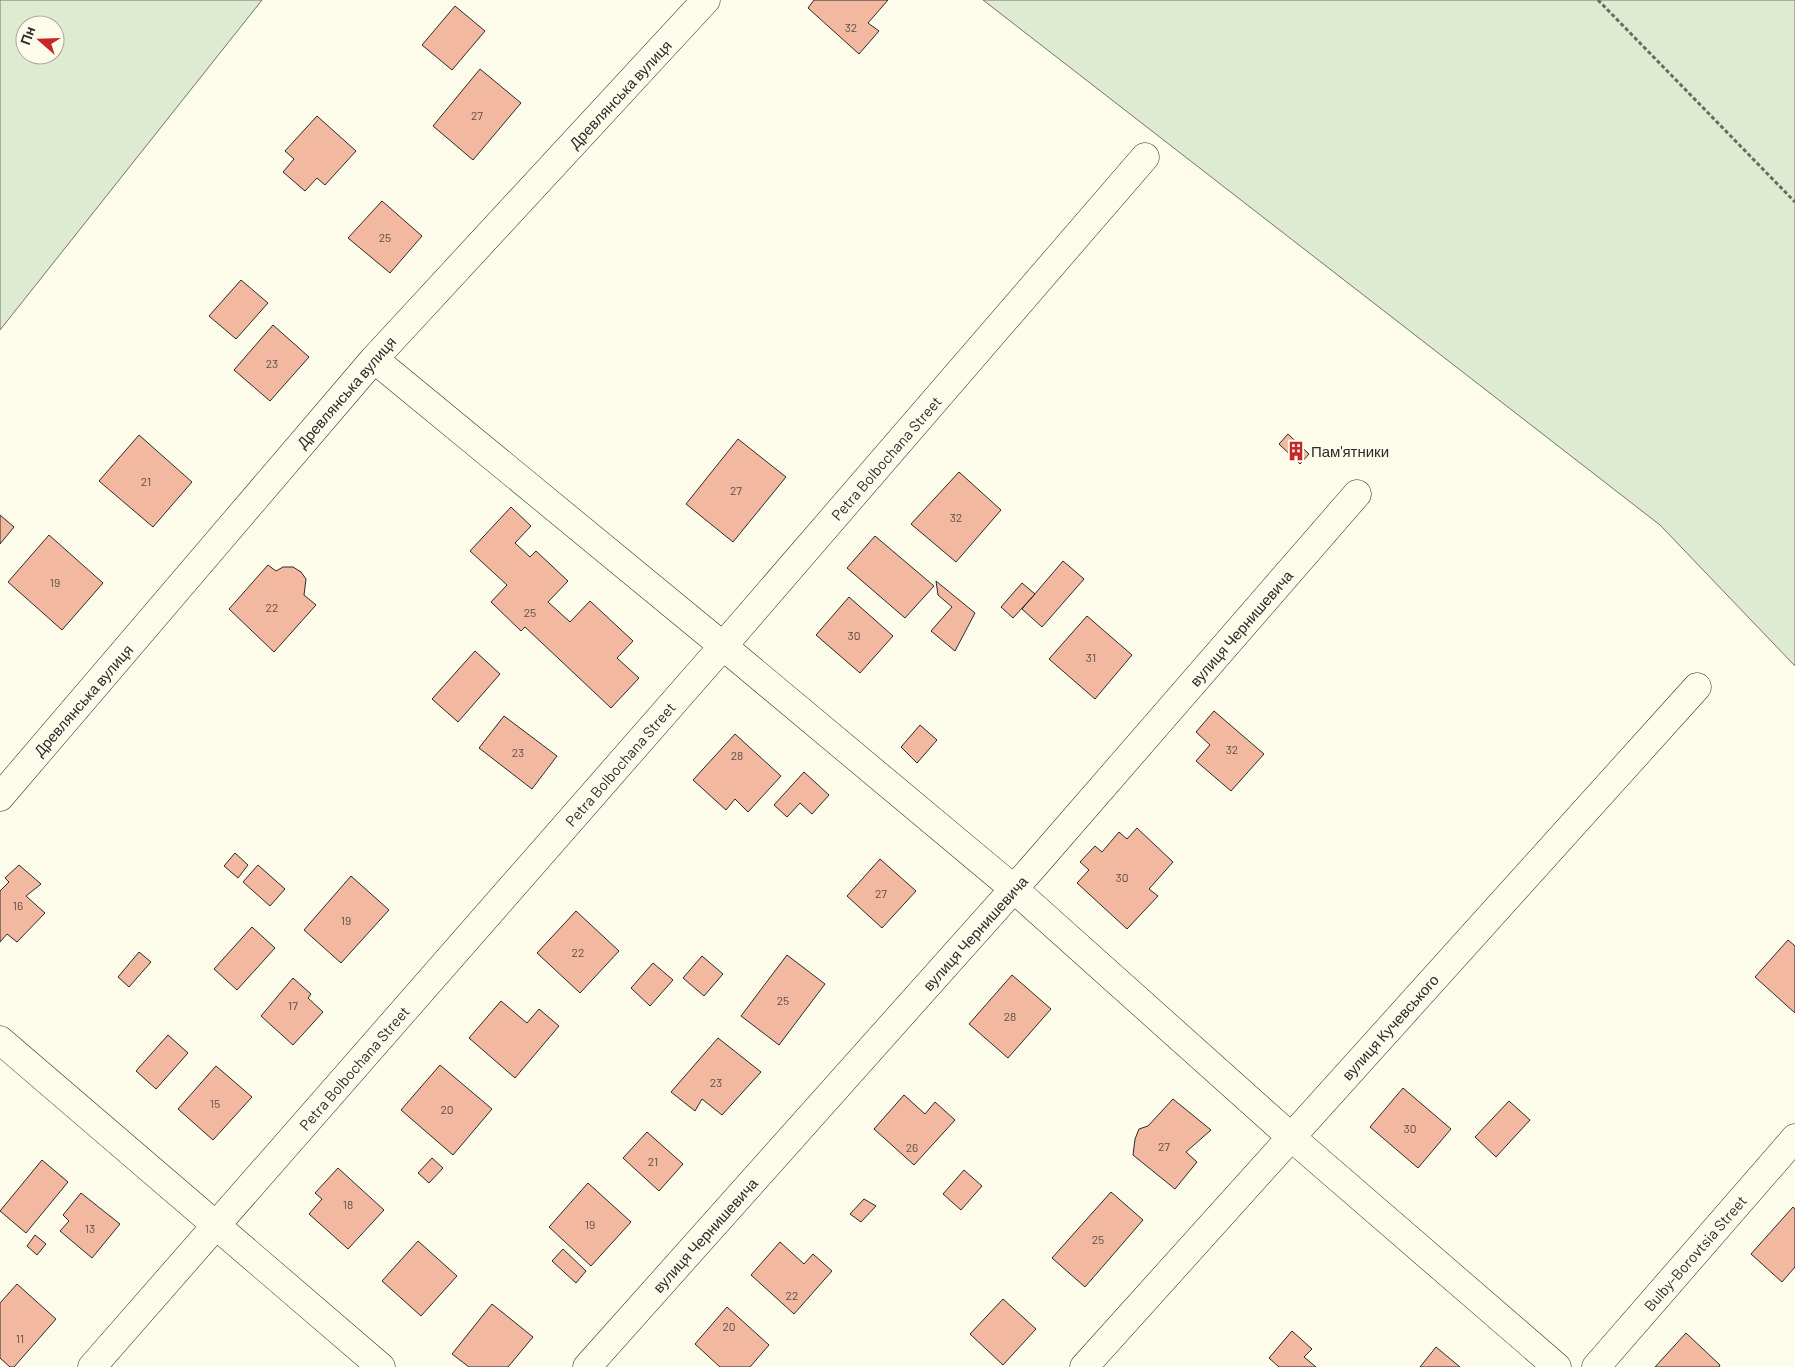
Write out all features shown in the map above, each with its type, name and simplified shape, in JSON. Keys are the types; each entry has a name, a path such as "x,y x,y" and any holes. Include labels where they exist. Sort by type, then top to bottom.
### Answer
{"street":[{"name":"Древлянська вулиця","path":"0,797 374,359 706,0"},
{"name":"Petra Bolbochana Street","path":"92,1367 723,646 1145,157"},
{"path":"374,359 723,646 1014,889 1291,1137 1557,1367"},
{"name":"вулиця Чернишевича","path":"587,1367 1014,889 1357,494"},
{"name":"вулиця Кучевського","path":"1084,1367 1697,687"},
{"path":"0,1040 381,1367"},
{"name":"Bulby-Borovtsia Street","path":"1596,1367 1795,1138"}],"path":[{"path":"1598,0 1795,202"}],"green space":[{"path":"0,0 262,0 0,330"},
{"path":"983,0 1795,0 1795,666 1660,525"}],"building":[{"path":"814,0 888,0 868,23 879,31 859,54 808,8"},
{"path":"455,6 485,31 452,70 422,45"},
{"path":"480,69 521,103 473,160 433,126"},
{"path":"317,116 356,151 325,185 317,178 305,191 283,172 294,159 285,151"},
{"path":"382,201 422,236 390,273 348,238"},
{"path":"241,280 268,303 236,339 209,316"},
{"path":"273,325 309,357 270,401 234,370"},
{"name":"Пам'ятники","path":"1288,434 1309,454 1300,464 1279,444"},
{"path":"139,435 192,482 153,527 99,481"},
{"path":"738,439 786,477 733,542 686,504"},
{"path":"959,472 1001,510 956,562 911,524"},
{"path":"511,507 531,526 515,543 530,557 536,551 568,581 548,602 570,622 590,601 633,641 617,658 639,678 611,708 525,627 521,631 491,602 507,585 470,551"},
{"path":"0,515 14,527 0,544"},
{"path":"49,535 103,583 62,630 8,582"},
{"path":"875,536 934,586 905,618 847,568"},
{"path":"1063,561 1084,579 1042,627 1022,609"},
{"path":"268,565 276,571 283,567 293,567 301,572 306,579 304,595 316,605 274,652 229,609"},
{"path":"936,581 975,613 955,651 931,631 952,607 938,595"},
{"path":"1022,583 1035,594 1013,618 1001,607"},
{"path":"849,597 893,636 860,673 816,635"},
{"path":"1087,616 1132,655 1095,699 1049,659"},
{"path":"475,651 500,674 458,722 432,699"},
{"path":"1214,711 1264,754 1231,791 1196,761 1210,745 1196,732"},
{"path":"504,716 557,756 532,789 479,748"},
{"path":"920,725 937,740 917,763 901,747"},
{"path":"735,734 781,776 748,812 735,799 726,810 693,780"},
{"path":"804,772 829,795 812,814 800,803 787,817 774,805"},
{"path":"1137,828 1173,862 1149,889 1158,896 1127,929 1077,883 1089,870 1080,862 1095,846 1102,852 1119,832 1127,839"},
{"path":"235,853 248,865 238,878 224,866"},
{"path":"880,859 916,891 882,928 847,896"},
{"path":"19,865 41,884 26,896 45,913 17,942 7,934 0,942 0,891 9,882 5,878"},
{"path":"258,865 285,889 270,906 243,882"},
{"path":"351,876 389,910 341,963 304,930"},
{"path":"576,911 619,951 580,993 537,953"},
{"path":"252,927 275,948 237,990 214,969"},
{"path":"1788,940 1795,946 1795,1013 1755,977"},
{"path":"139,952 151,962 129,987 118,977"},
{"path":"787,955 825,984 779,1045 741,1016"},
{"path":"702,956 723,974 704,996 683,978"},
{"path":"653,963 673,980 650,1006 631,988"},
{"path":"1012,975 1051,1009 1008,1058 969,1024"},
{"path":"293,978 311,994 308,998 323,1012 293,1045 261,1016"},
{"path":"501,1001 527,1023 539,1009 559,1026 515,1078 469,1038"},
{"path":"168,1035 188,1053 156,1089 136,1071"},
{"path":"718,1038 761,1072 722,1115 702,1099 695,1111 671,1092"},
{"path":"440,1065 492,1109 453,1155 401,1110"},
{"path":"216,1066 252,1097 213,1140 178,1109"},
{"path":"1403,1088 1451,1129 1418,1168 1370,1127"},
{"path":"904,1095 925,1114 935,1102 955,1120 914,1165 874,1129"},
{"path":"1173,1099 1211,1130 1186,1152 1197,1162 1175,1189 1133,1155 1135,1139 1139,1129 1148,1126"},
{"path":"1509,1101 1530,1120 1496,1157 1475,1137"},
{"path":"647,1132 683,1164 659,1191 623,1158"},
{"path":"432,1158 443,1168 429,1183 418,1173"},
{"path":"42,1160 68,1182 26,1233 0,1211"},
{"path":"338,1168 384,1210 348,1249 309,1214 322,1199 315,1193"},
{"path":"964,1170 982,1186 961,1210 943,1194"},
{"path":"588,1183 631,1222 591,1266 549,1227"},
{"path":"1111,1192 1143,1220 1085,1287 1052,1258"},
{"path":"81,1193 120,1224 92,1258 60,1231 69,1221 63,1215"},
{"path":"864,1199 876,1206 861,1222 850,1214"},
{"path":"1793,1207 1795,1209 1795,1267 1782,1282 1751,1254"},
{"path":"35,1235 46,1244 37,1255 27,1246"},
{"path":"418,1241 457,1276 421,1316 382,1281"},
{"path":"780,1242 804,1264 813,1254 832,1271 794,1314 751,1275"},
{"path":"563,1249 586,1271 576,1283 552,1261"},
{"path":"17,1284 56,1319 14,1367 10,1367 0,1358 0,1303"},
{"path":"1003,1299 1036,1329 1003,1365 970,1334"},
{"path":"492,1304 533,1337 508,1367 469,1367 452,1354"},
{"path":"727,1307 769,1345 750,1367 720,1367 695,1344"},
{"path":"1292,1331 1312,1349 1304,1357 1316,1367 1279,1367 1269,1358"},
{"path":"1686,1333 1720,1365 1719,1367 1655,1367"},
{"path":"1436,1347 1460,1367 1420,1367"}],"place":[{"name":"Пам'ятники","path":"1296,451"}]}
